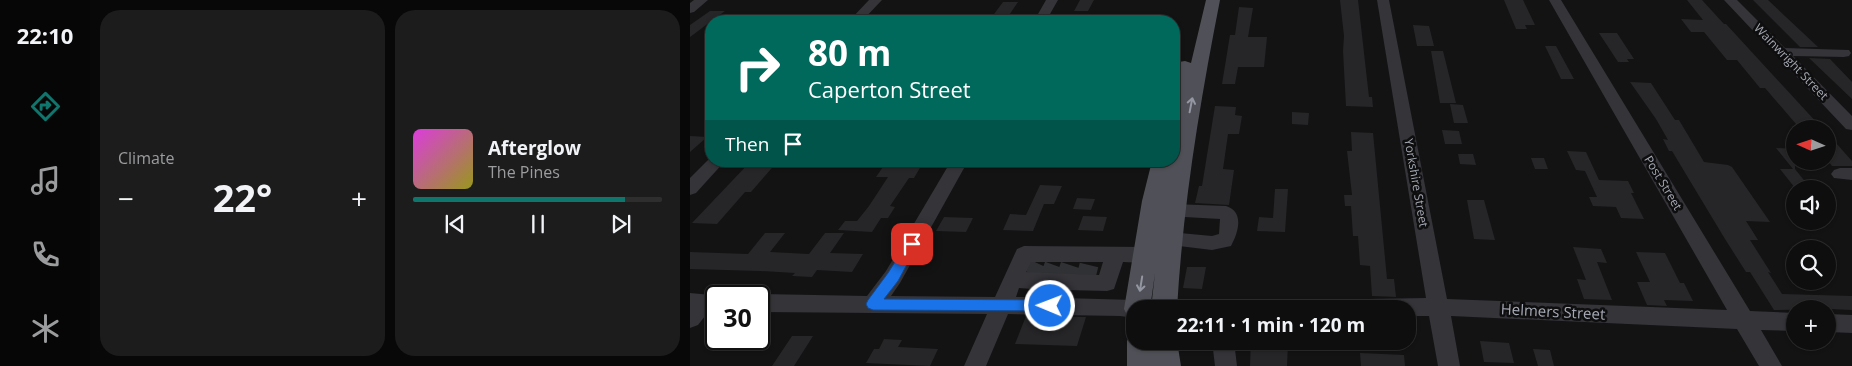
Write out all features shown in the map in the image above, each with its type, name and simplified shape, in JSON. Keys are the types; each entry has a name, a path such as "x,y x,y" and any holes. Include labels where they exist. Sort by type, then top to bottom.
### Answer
{"main road":[{"path":"1180,135 1194,58 1200,0"},
{"path":"1180,96 1213,0"},
{"path":"1138,300 1153,202 1161,167"},
{"path":"1165,300 1177,167"},
{"path":"1140,350 1141,366"},
{"path":"1165,350 1167,366"}],"street":[{"path":"690,9 702,0"},
{"path":"861,15 876,0"},
{"path":"1043,15 1052,0"},
{"name":"Yorkshire Street","path":"1382,0 1449,366"},
{"name":"Post Street","path":"1555,0 1771,366"},
{"name":"Wainwright Street","path":"1730,0 1852,125"},
{"path":"1781,52 1844,53"},
{"path":"690,189 711,167"},
{"path":"873,304 893,277 957,167"},
{"path":"1169,239 1212,243 1224,241 1228,234 1229,216 1226,213 1173,211"},
{"path":"1059,271 1107,283 1115,255"},
{"path":"975,366 1000,305 1059,271 1115,255 1145,255"},
{"path":"1050,306 1059,271"},
{"path":"690,319 703,302"},
{"path":"770,303 1126,308"},
{"name":"Helmers Street","path":"1416,307 1786,322"},
{"path":"1224,350 1226,366"}],"building":[{"path":"1080,0 1094,0 1088,11 1074,11"},
{"path":"1340,0 1358,0 1369,97 1372,97 1373,107 1346,106 1344,36"},
{"path":"1504,0 1523,0 1535,25 1525,25 1527,29 1516,29"},
{"path":"1687,0 1702,0 1814,120 1793,120 1765,88 1760,88 1737,60 1727,60 1704,32 1691,32 1681,19 1703,20"},
{"path":"1753,0 1768,0 1818,47 1800,47"},
{"path":"1003,2 1018,2 1009,15 993,15"},
{"path":"1239,7 1253,8 1248,37 1267,37 1264,67 1238,67 1235,84 1222,84 1230,35 1235,35"},
{"path":"710,11 725,11 720,15 705,15 705,26 690,37 690,25"},
{"path":"1413,25 1429,26 1434,46 1417,46"},
{"path":"1599,33 1617,33 1634,59 1627,59 1629,62 1618,62"},
{"path":"1545,46 1556,46 1574,79 1561,79"},
{"path":"1431,51 1443,51 1456,103 1440,103"},
{"path":"1809,58 1830,59 1852,82 1852,99"},
{"path":"1630,82 1651,83 1675,120 1679,120 1704,162 1732,167 1770,222 1746,221 1758,240 1750,240 1782,294 1852,296 1852,310 1836,309 1836,300 1786,300 1786,310 1774,310 1750,272 1746,272 1672,151 1669,151 1663,139 1668,140"},
{"path":"1450,104 1463,105 1468,123 1454,123"},
{"path":"1215,106 1236,107 1235,115 1242,116 1239,134 1228,134 1223,169 1234,170 1229,205 1195,203 1199,186 1202,186"},
{"path":"1292,112 1309,113 1308,125 1292,124"},
{"path":"1442,130 1459,131 1462,144 1445,144"},
{"path":"1351,132 1373,133 1387,279 1394,279 1396,297 1372,296 1370,266 1360,265 1358,236 1353,236 1351,206 1345,206 1344,195 1352,195 1347,151 1352,151"},
{"path":"690,136 705,137 705,139 690,152"},
{"path":"1836,143 1852,161 1852,166 1836,166"},
{"path":"1776,148 1786,149 1786,160"},
{"path":"1567,151 1586,152 1599,180 1628,181 1634,193 1631,193 1644,219 1621,218 1616,207 1593,206 1589,197 1597,197 1585,171 1576,170"},
{"path":"1458,154 1473,154 1476,165 1460,164"},
{"path":"1531,158 1544,158 1548,169 1535,169"},
{"path":"745,167 773,167 751,192 745,192 717,224 692,223"},
{"path":"883,167 920,167 914,178 909,178 890,206 895,207 888,218 881,218 872,232 838,230 845,221 857,221 888,177 876,177"},
{"path":"1780,169 1796,170 1804,180 1789,180"},
{"path":"1040,185 1062,186 1054,204 1044,204 1033,231 1003,230 1010,214 1026,215"},
{"path":"1275,189 1288,189 1285,232 1257,231 1259,217 1273,218"},
{"path":"1077,198 1095,199 1091,210 1073,209"},
{"path":"1467,200 1484,200 1495,240 1474,239"},
{"path":"1083,216 1107,217 1103,231 1078,230"},
{"path":"944,217 973,218 966,232 936,231"},
{"path":"765,233 785,233 770,252 809,254 825,233 844,233 830,253 863,254 852,272 817,270 812,277 792,276 795,273 690,269 690,252 748,254"},
{"path":"1573,247 1601,249 1607,263 1597,262 1612,300 1584,299 1577,279 1586,280"},
{"path":"1636,252 1665,253 1680,283 1684,283 1693,301 1664,300 1667,306 1647,305 1637,282 1650,282"},
{"path":"1187,267 1206,267 1202,289 1183,288"},
{"path":"1026,316 1086,317 1077,346 1015,344"},
{"path":"792,336 813,336 794,366 772,366"},
{"path":"884,339 902,340 898,347 938,349 930,366 866,363 874,349 879,349"},
{"path":"1480,341 1509,343 1514,363 1484,362"},
{"path":"1533,349 1550,350 1554,366 1538,366"},
{"path":"1251,350 1288,350 1287,366 1250,366"},
{"path":"1360,353 1404,355 1405,366 1361,366"}],"tunnel":[{"path":"1034,275 1039,264"},
{"path":"1050,276 1054,265"},
{"path":"1066,277 1070,265"},
{"path":"1086,277 1089,265"}],"route":[{"path":"912,244 893,277 873,304 1050,306"}]}
